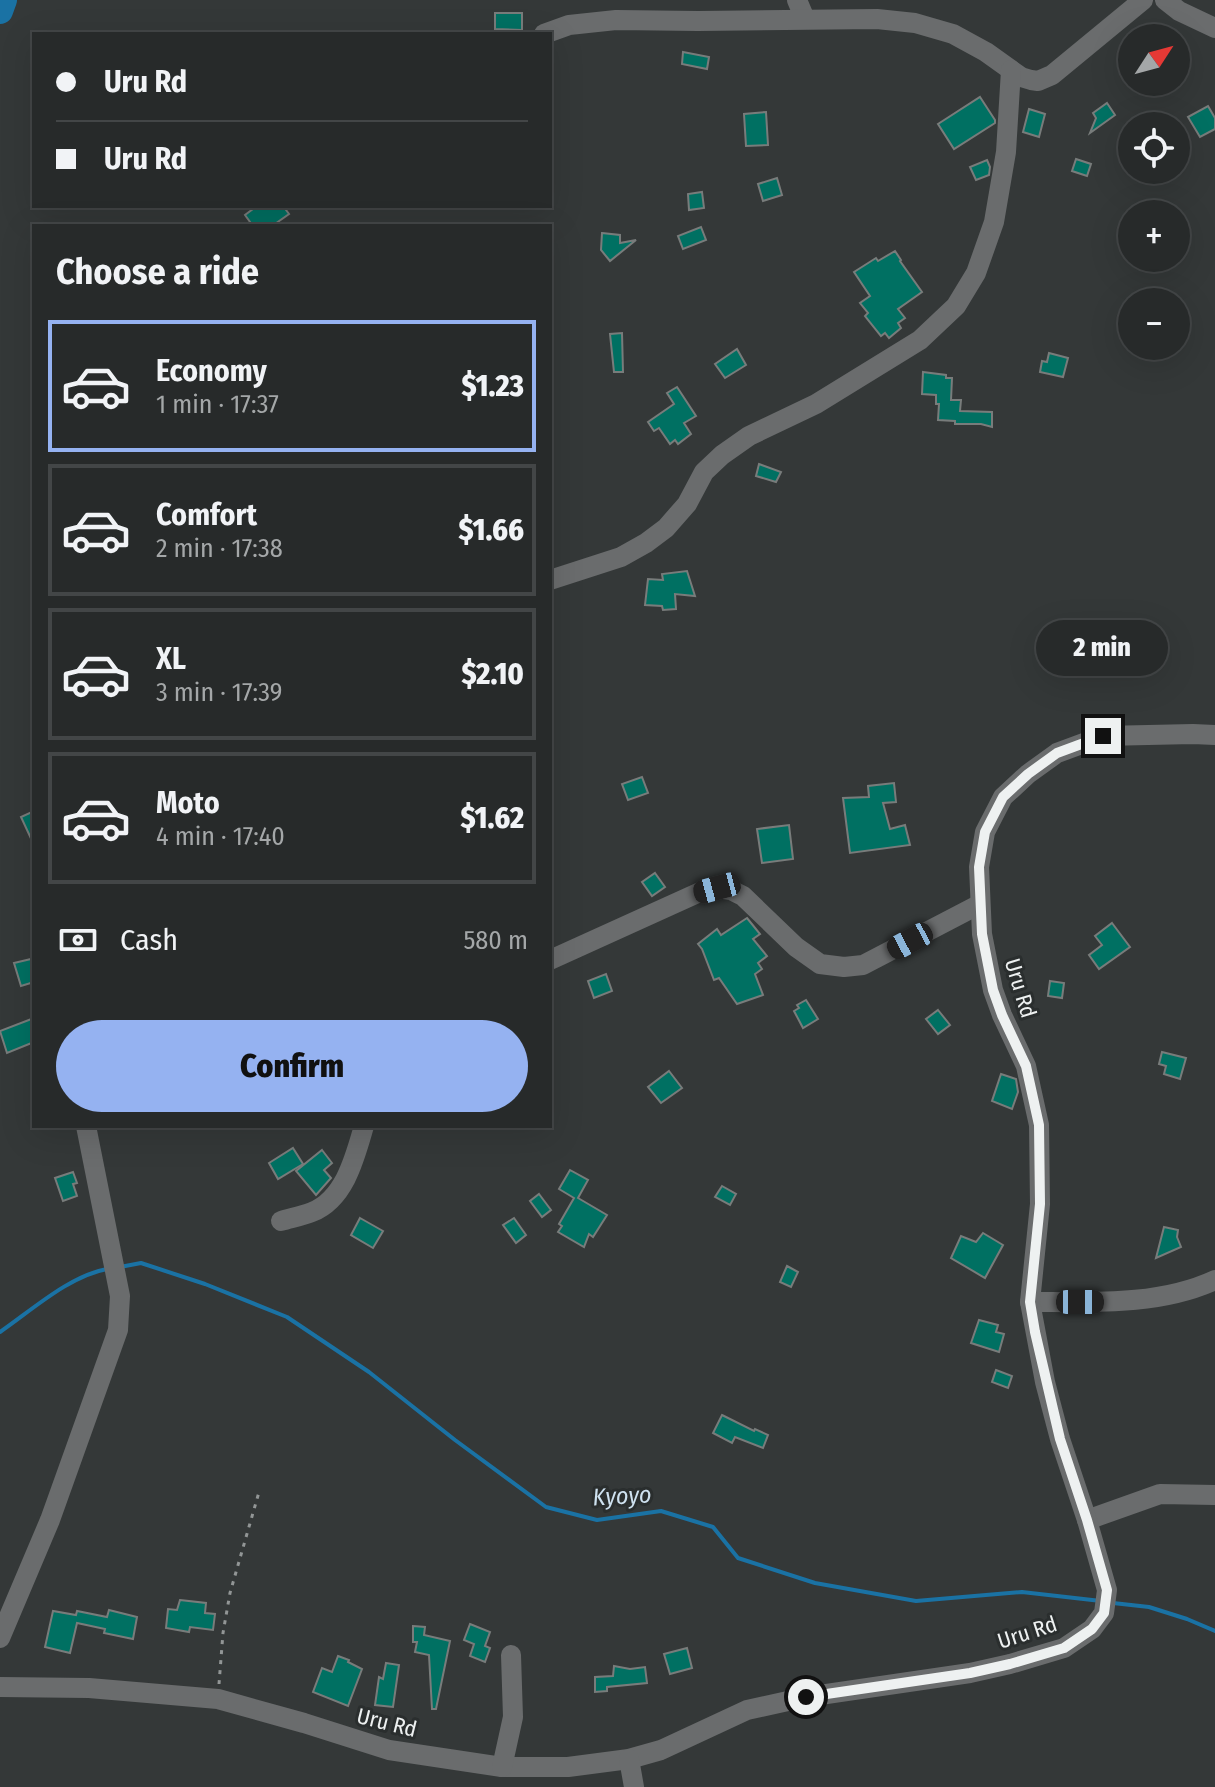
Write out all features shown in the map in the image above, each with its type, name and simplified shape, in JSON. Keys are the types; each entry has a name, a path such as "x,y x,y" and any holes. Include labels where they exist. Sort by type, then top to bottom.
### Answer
{"street":[{"path":"550,32 569,25 616,20 698,21 801,10 915,23 953,34 1011,70 1038,81 1052,75 1143,0"},
{"path":"1165,0 1179,11 1215,28"},
{"path":"552,579 621,557 646,543 666,528 687,504 704,472 722,455 749,436 816,404 908,348 956,306 976,273 994,222 1006,152 1011,70"},
{"name":"Uru Rd","path":"0,1687 89,1688 218,1699 389,1750 502,1767 568,1767 629,1759 661,1750 747,1710 806,1697 970,1673 1064,1648 1092,1629 1104,1613 1107,1590 1056,1425 1030,1302 1040,1204 1039,1125 1026,1066 993,990 982,934 979,867 985,832 1003,797 1057,753 1103,736 1215,735"},
{"path":"552,959 700,892 717,888 743,896 796,947 820,964 844,967 863,965 980,904"},
{"path":"0,1638 50,1520 118,1330 120,1296 86,1128"},
{"path":"281,1221 314,1211 336,1195 352,1164 363,1128"},
{"path":"1030,1302 1104,1302 1153,1297 1197,1288 1215,1280"},
{"path":"1087,1520 1160,1494 1215,1495"},
{"path":"502,1767 513,1717 511,1655"},
{"path":"629,1759 634,1787"}],"path":[{"path":"218,1699 223,1633 230,1593 259,1492"}],"building":[{"path":"495,13 522,13 522,30 495,29"},
{"path":"683,52 709,57 707,69 682,64"},
{"path":"980,97 995,123 954,149 938,124"},
{"path":"1107,103 1115,115 1090,133 1096,118 1093,113"},
{"path":"1208,106 1215,118 1215,129 1200,137 1190,116"},
{"path":"1029,109 1045,114 1039,137 1023,132"},
{"path":"766,112 768,145 746,146 744,114"},
{"path":"1076,159 1091,164 1087,176 1072,171"},
{"path":"987,160 989,175 976,180 970,167"},
{"path":"777,178 782,195 763,201 758,184"},
{"path":"702,192 704,208 689,210 688,194"},
{"path":"254,208 284,208 289,214 275,224 252,224 245,215"},
{"path":"701,227 706,240 683,249 678,236"},
{"path":"602,233 620,235 620,243 636,240 610,261 601,250"},
{"path":"895,251 922,292 898,309 905,318 898,323 901,328 889,338 885,333 881,336 865,316 868,313 860,303 870,296 854,272 876,258 878,261"},
{"path":"622,333 623,372 614,372 610,334"},
{"path":"737,349 746,365 725,378 715,364"},
{"path":"1049,353 1068,358 1063,377 1040,372 1042,361 1047,362"},
{"path":"923,372 952,378 951,400 961,400 960,411 992,412 992,427 938,420 936,395 922,394"},
{"path":"677,387 696,416 684,423 691,434 678,444 675,440 670,444 659,428 654,431 648,422 674,404 667,393"},
{"path":"759,464 781,472 776,482 756,476"},
{"path":"687,571 695,596 675,594 676,609 663,610 662,606 645,605 648,579 663,580 662,574"},
{"path":"642,777 648,793 628,800 622,784"},
{"path":"894,783 896,802 883,803 890,829 905,825 910,845 850,853 843,798 869,797 868,786"},
{"path":"32,812 32,841 21,817"},
{"path":"789,825 793,859 762,863 757,829"},
{"path":"655,873 665,887 652,896 642,882"},
{"path":"747,918 760,934 753,939 767,956 758,963 762,969 755,974 763,995 737,1004 719,978 714,980 698,944 717,929 721,935"},
{"path":"1112,923 1130,947 1099,969 1089,955 1102,945 1095,936"},
{"path":"31,959 32,983 21,986 14,963"},
{"path":"606,974 612,991 594,998 588,981"},
{"path":"1050,981 1064,983 1062,998 1048,996"},
{"path":"806,1000 818,1019 803,1028 794,1011"},
{"path":"938,1010 950,1025 938,1034 926,1019"},
{"path":"32,1019 32,1043 7,1053 0,1031"},
{"path":"1162,1052 1186,1058 1180,1079 1164,1074 1166,1066 1159,1064"},
{"path":"669,1071 682,1088 661,1103 648,1087"},
{"path":"1001,1074 1016,1079 1018,1092 1012,1109 992,1101"},
{"path":"293,1148 303,1164 278,1179 269,1163"},
{"path":"322,1150 332,1163 324,1170 331,1178 316,1195 296,1171"},
{"path":"570,1170 588,1180 578,1198 607,1215 593,1237 589,1234 584,1247 558,1232 562,1226 559,1224 574,1198 559,1189"},
{"path":"73,1172 77,1196 63,1201 55,1178"},
{"path":"722,1186 736,1194 730,1205 715,1197"},
{"path":"539,1194 551,1210 542,1217 530,1201"},
{"path":"360,1218 383,1231 373,1248 351,1235"},
{"path":"514,1218 526,1235 516,1243 503,1225"},
{"path":"1164,1227 1178,1230 1181,1247 1156,1258"},
{"path":"983,1233 1003,1245 985,1278 951,1258 961,1236 976,1242"},
{"path":"787,1266 798,1272 791,1287 780,1282"},
{"path":"979,1320 998,1325 996,1332 1004,1334 999,1352 971,1343"},
{"path":"996,1370 1012,1376 1008,1388 992,1382"},
{"path":"722,1415 768,1435 763,1448 735,1437 732,1443 713,1433"},
{"path":"180,1600 206,1603 205,1613 215,1614 213,1630 190,1627 189,1632 166,1628 168,1609 177,1610"},
{"path":"109,1610 137,1617 133,1639 77,1623 70,1653 45,1647 53,1611 76,1615 77,1611 107,1617"},
{"path":"470,1624 490,1632 485,1646 490,1648 485,1662 470,1656 474,1644 464,1640"},
{"path":"413,1626 425,1627 424,1635 450,1641 436,1709 432,1709 429,1655 415,1652 417,1642 413,1642"},
{"path":"687,1648 692,1668 670,1674 664,1654"},
{"path":"338,1656 362,1669 348,1706 313,1692 322,1668 332,1672"},
{"path":"386,1663 399,1665 393,1707 375,1705 379,1677 383,1679"},
{"path":"614,1666 630,1669 645,1667 647,1683 607,1687 607,1691 595,1692 595,1677 613,1676"}],"waterway":[{"path":"0,11 4,0"},
{"name":"Kyoyo","path":"120,1267 141,1263 205,1284 287,1317 369,1372 546,1507 597,1520 661,1511 713,1527 738,1558 815,1583 916,1601 1022,1592 1101,1601"},
{"name":"Kyoyo","path":"0,1332 65,1286 107,1269"},
{"name":"Kyoyo","path":"1113,1603 1149,1607 1215,1631"}],"route":[{"path":"806,1697 970,1673 1010,1664 1064,1648 1092,1629 1104,1613 1107,1590 1060,1439 1035,1332 1030,1302 1040,1204 1039,1125 1026,1066 993,990 982,934 979,867 985,832 1003,797 1057,753 1103,736"}]}
